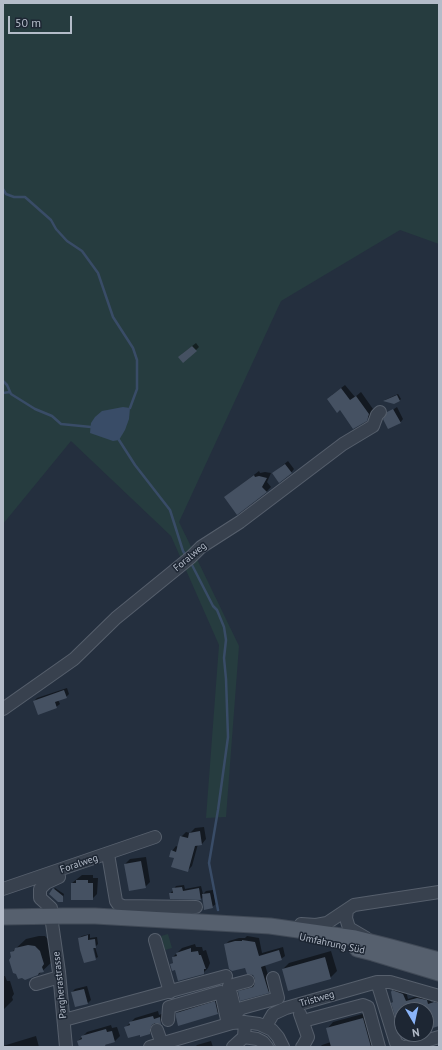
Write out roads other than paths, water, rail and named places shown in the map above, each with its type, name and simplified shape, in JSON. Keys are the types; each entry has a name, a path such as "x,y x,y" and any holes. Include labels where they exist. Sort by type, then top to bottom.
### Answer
{"main road":[{"name":"Umfahrung Süd","path":"3,917 89,916 270,926 374,942 439,960"},
{"name":"Umfahrung Süd","path":"222,924 313,939 373,953 439,973"}],"street":[{"name":"Foralweg","path":"3,709 74,659 116,618 201,547 240,522 337,448 373,426 377,415 380,412"},
{"name":"Foralweg","path":"3,889 155,837"},
{"path":"108,854 116,901 118,904 123,906 196,907"},
{"path":"51,908 40,898 40,889 46,883 67,872 68,868"},
{"path":"270,926 284,922 316,925 327,923 354,905 439,892"},
{"path":"347,910 346,918 350,928 374,942"},
{"name":"Pargherastrasse","path":"52,923 59,977 62,1026 66,1047"},
{"path":"155,940 170,992"},
{"path":"62,1026 226,976"},
{"path":"36,984 59,977"},
{"path":"236,1021 238,1011 242,1008 278,998 272,978"},
{"path":"236,1021 229,986 248,981"},
{"path":"439,996 390,982 377,982 396,1043 404,1047 439,1037"},
{"name":"Tristweg","path":"266,1026 273,1014 298,1005 377,982"},
{"path":"168,1020 169,1007 221,992 244,1038"},
{"path":"229,1004 236,1021"},
{"path":"303,1021 363,1004 368,1007 379,1047"},
{"path":"298,1005 308,1037 303,1047"},
{"path":"157,1030 153,1046 182,1043 236,1021 251,1022 266,1026 272,1030 278,1037 283,1047"},
{"path":"233,1047 244,1038 257,1039 263,1042 267,1047"}],"water":[{"path":"123,407 130,408 129,419 119,440 113,441 90,433 91,423 102,411"}],"waterway":[{"path":"3,189 6,194 14,197 25,197 51,220 56,229 67,241 82,251 98,273 113,317 133,348 137,360 137,389 130,408"},
{"path":"3,381 7,385 11,394 35,409 52,416 61,424 91,427"},
{"path":"3,393 10,392"},
{"path":"119,440 135,465 170,510 186,556"},
{"path":"191,563 213,606 217,610 224,627 226,640 224,658 228,737 209,863 218,910"}]}
